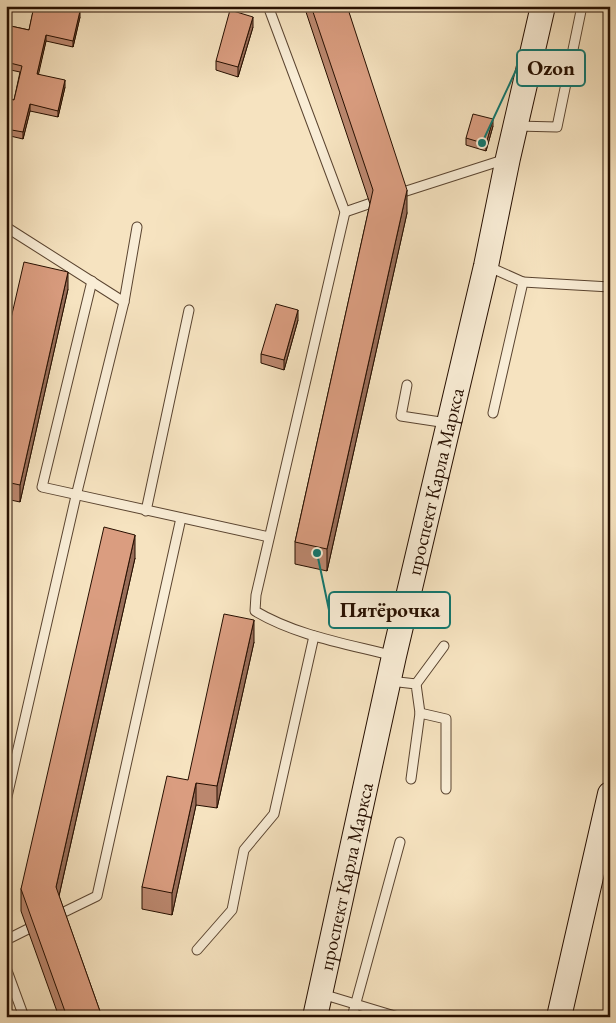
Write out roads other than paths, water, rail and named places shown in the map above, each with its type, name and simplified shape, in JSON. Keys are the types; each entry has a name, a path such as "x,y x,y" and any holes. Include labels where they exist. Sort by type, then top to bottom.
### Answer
{"main road":[{"name":"проспект Карла Маркса","path":"315,1017 394,656 450,424 543,6"},
{"path":"559,1017 610,794"}],"lane":[{"path":"268,6 345,212 269,537 256,595 255,611 270,620 314,636 394,656"},
{"path":"515,126 557,127 582,6"},
{"path":"345,212 508,158"},
{"path":"6,227 124,302"},
{"path":"6,801 76,496 124,302 137,227"},
{"path":"486,266 523,282 610,287"},
{"path":"92,282 42,487 269,537"},
{"path":"493,413 523,282"},
{"path":"146,511 189,310"},
{"path":"408,385 401,416 450,424"},
{"path":"58,915 97,896 181,518"},
{"path":"197,950 232,910 244,850 274,814 314,636"},
{"path":"411,779 420,713 416,684 444,646"},
{"path":"390,681 416,684"},
{"path":"420,713 446,719 446,789"},
{"path":"352,1017 400,842"},
{"path":"6,940 28,929"},
{"path":"6,968 24,1017"},
{"path":"319,993 398,1017"}],"place":[{"name":"Ozon","path":"482,143"},
{"name":"Пятёрочка","path":"317,553"}]}
